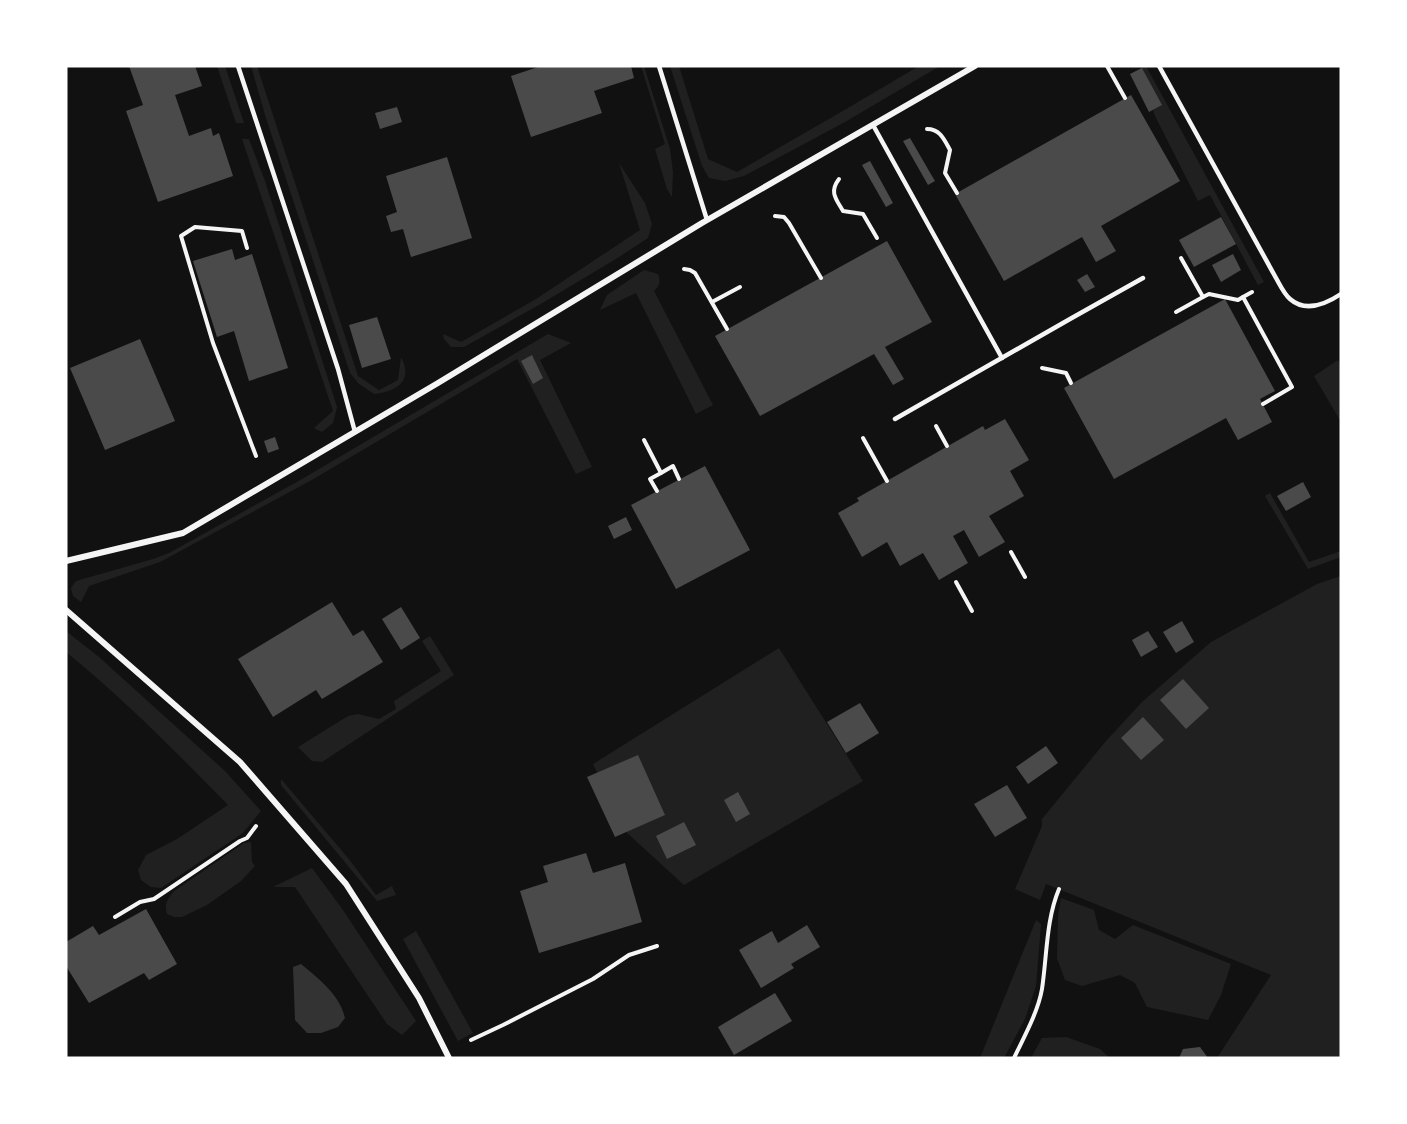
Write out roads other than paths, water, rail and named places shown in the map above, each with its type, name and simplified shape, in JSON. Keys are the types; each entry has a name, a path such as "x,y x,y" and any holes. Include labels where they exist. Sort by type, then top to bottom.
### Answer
{"street":[{"path":"66,561 183,533 707,220 975,66"},
{"path":"66,610 240,762 346,884 419,998 449,1058"}],"lane":[{"path":"238,66 338,369 355,432"},
{"path":"660,66 707,220"},
{"path":"1159,66 1276,278 1291,300 1304,306 1319,306 1341,294"},
{"path":"873,125 1002,358"},
{"path":"895,419 1143,278"}]}
